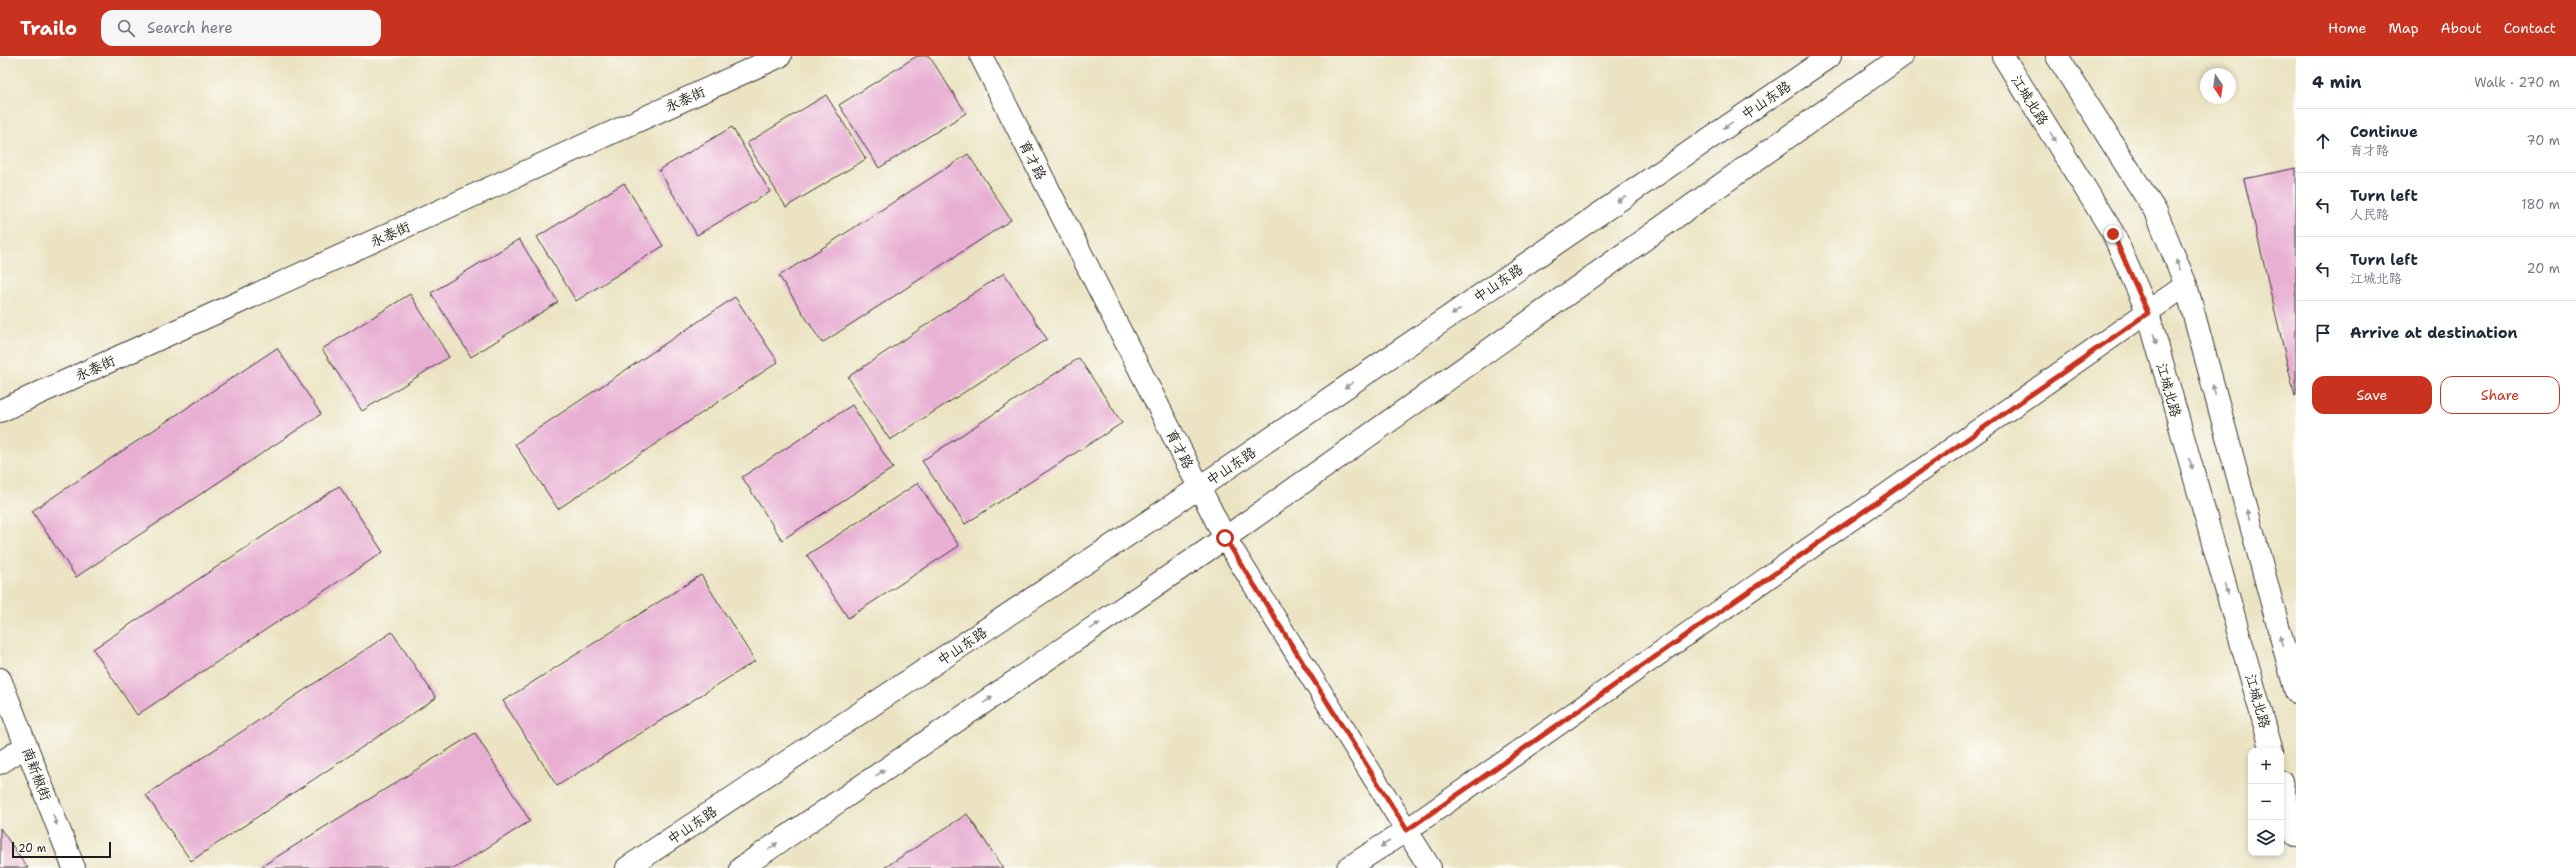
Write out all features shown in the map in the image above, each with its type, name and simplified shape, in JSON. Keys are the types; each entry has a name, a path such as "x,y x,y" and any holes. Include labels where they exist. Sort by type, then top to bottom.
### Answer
{"main road":[{"name":"永泰街","path":"0,412 780,56"},
{"name":"育才路","path":"980,56 1225,538 1430,868"},
{"name":"中山东路","path":"628,868 1200,487 1830,56"},
{"path":"741,868 1225,538 1902,56"},
{"name":"江城北路","path":"2002,56 2113,234 2148,313 2271,748"},
{"path":"2057,56 2157,214 2186,285 2296,692"},
{"path":"1348,868 1407,830 2186,285"},
{"name":"南新椒街","path":"0,679 74,868"},
{"path":"0,763 26,746"},
{"path":"2282,784 2296,835"}],"building":[{"path":"917,56 929,56 966,113 879,168 839,105"},
{"path":"826,95 866,159 786,207 747,143"},
{"path":"732,127 770,192 697,235 659,170"},
{"path":"968,154 1011,220 822,343 779,276"},
{"path":"2296,168 2296,396 2295,397 2244,179"},
{"path":"624,183 663,246 576,301 537,237"},
{"path":"519,239 558,302 471,357 431,293"},
{"path":"1004,273 1047,339 890,440 848,377"},
{"path":"410,294 449,357 362,411 322,349"},
{"path":"735,297 778,362 558,509 515,444"},
{"path":"277,348 321,414 76,577 32,511"},
{"path":"1079,358 1122,423 965,524 922,461"},
{"path":"852,405 893,468 782,540 742,477"},
{"path":"918,483 959,546 848,618 807,555"},
{"path":"339,486 383,552 137,715 93,649"},
{"path":"701,575 755,661 557,786 503,701"},
{"path":"392,632 436,698 191,861 146,795"},
{"path":"475,733 530,821 455,868 259,868"},
{"path":"967,814 1003,868 884,868"},
{"path":"0,828 28,868 0,868"}],"route":[{"path":"1225,538 1407,830 2148,313 2113,234"}]}
